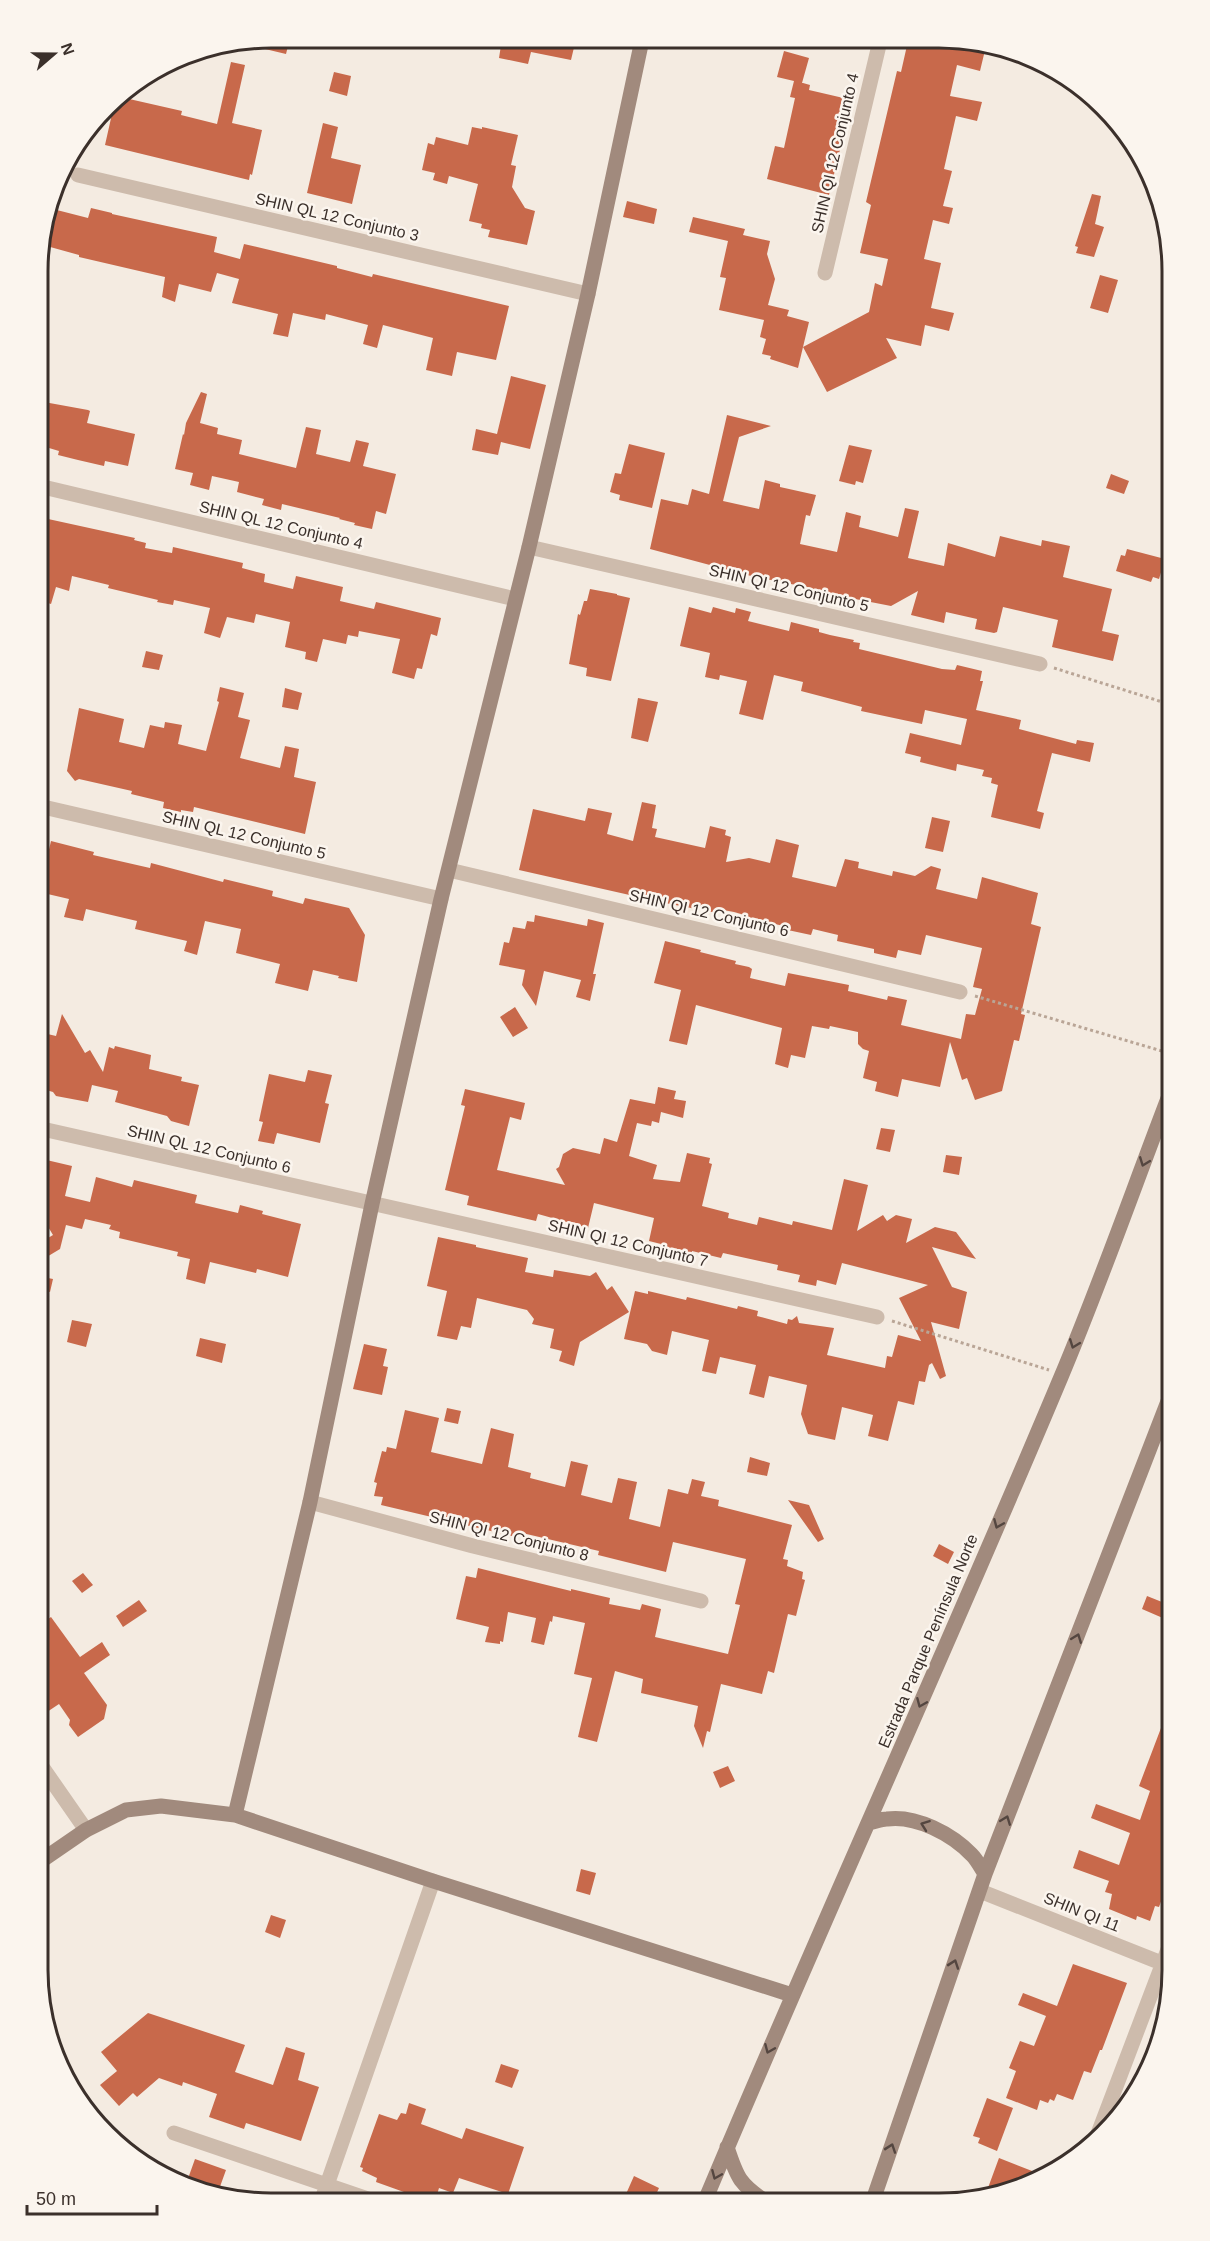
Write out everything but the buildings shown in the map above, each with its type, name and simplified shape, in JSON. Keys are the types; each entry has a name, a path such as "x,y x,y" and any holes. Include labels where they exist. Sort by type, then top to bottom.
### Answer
{"street":[{"path":"235,1815 310,1502 372,1204 441,899 529,547 588,294 640,48"},
{"name":"SHIN QI 12 Conjunto 4","path":"825,273 878,48"},
{"name":"SHIN QL 12 Conjunto 3","path":"78,175 588,294"},
{"name":"SHIN QL 12 Conjunto 4","path":"48,488 515,599"},
{"name":"SHIN QI 12 Conjunto 5","path":"529,547 1040,664"},
{"name":"SHIN QL 12 Conjunto 5","path":"48,808 441,899"},
{"name":"SHIN QI 12 Conjunto 6","path":"449,870 960,992"},
{"name":"Estrada Parque Península Norte","path":"708,2193 1062,1374 1162,1114"},
{"name":"SHIN QL 12 Conjunto 6","path":"48,1130 372,1204"},
{"name":"SHIN QI 12 Conjunto 7","path":"372,1204 877,1317"},
{"path":"875,2193 985,1874 1162,1417"},
{"name":"SHIN QI 12 Conjunto 8","path":"310,1502 473,1546 700,1601"},
{"path":"48,1775 86,1830"},
{"path":"48,1856 86,1830 126,1810 161,1806 235,1815 433,1881 792,1995"},
{"path":"869,1823 888,1818 908,1819 934,1828 955,1840 973,1856 985,1874"},
{"path":"325,2193 433,1881"},
{"name":"SHIN QI 11","path":"980,1891 1162,1963"},
{"path":"1103,2121 1162,1977"},
{"path":"174,2133 351,2193"},
{"path":"728,2147 738,2177 752,2193"}],"path":[{"path":"1040,664 1162,702"},
{"path":"960,992 1162,1051"},
{"path":"877,1317 1062,1374"}]}
